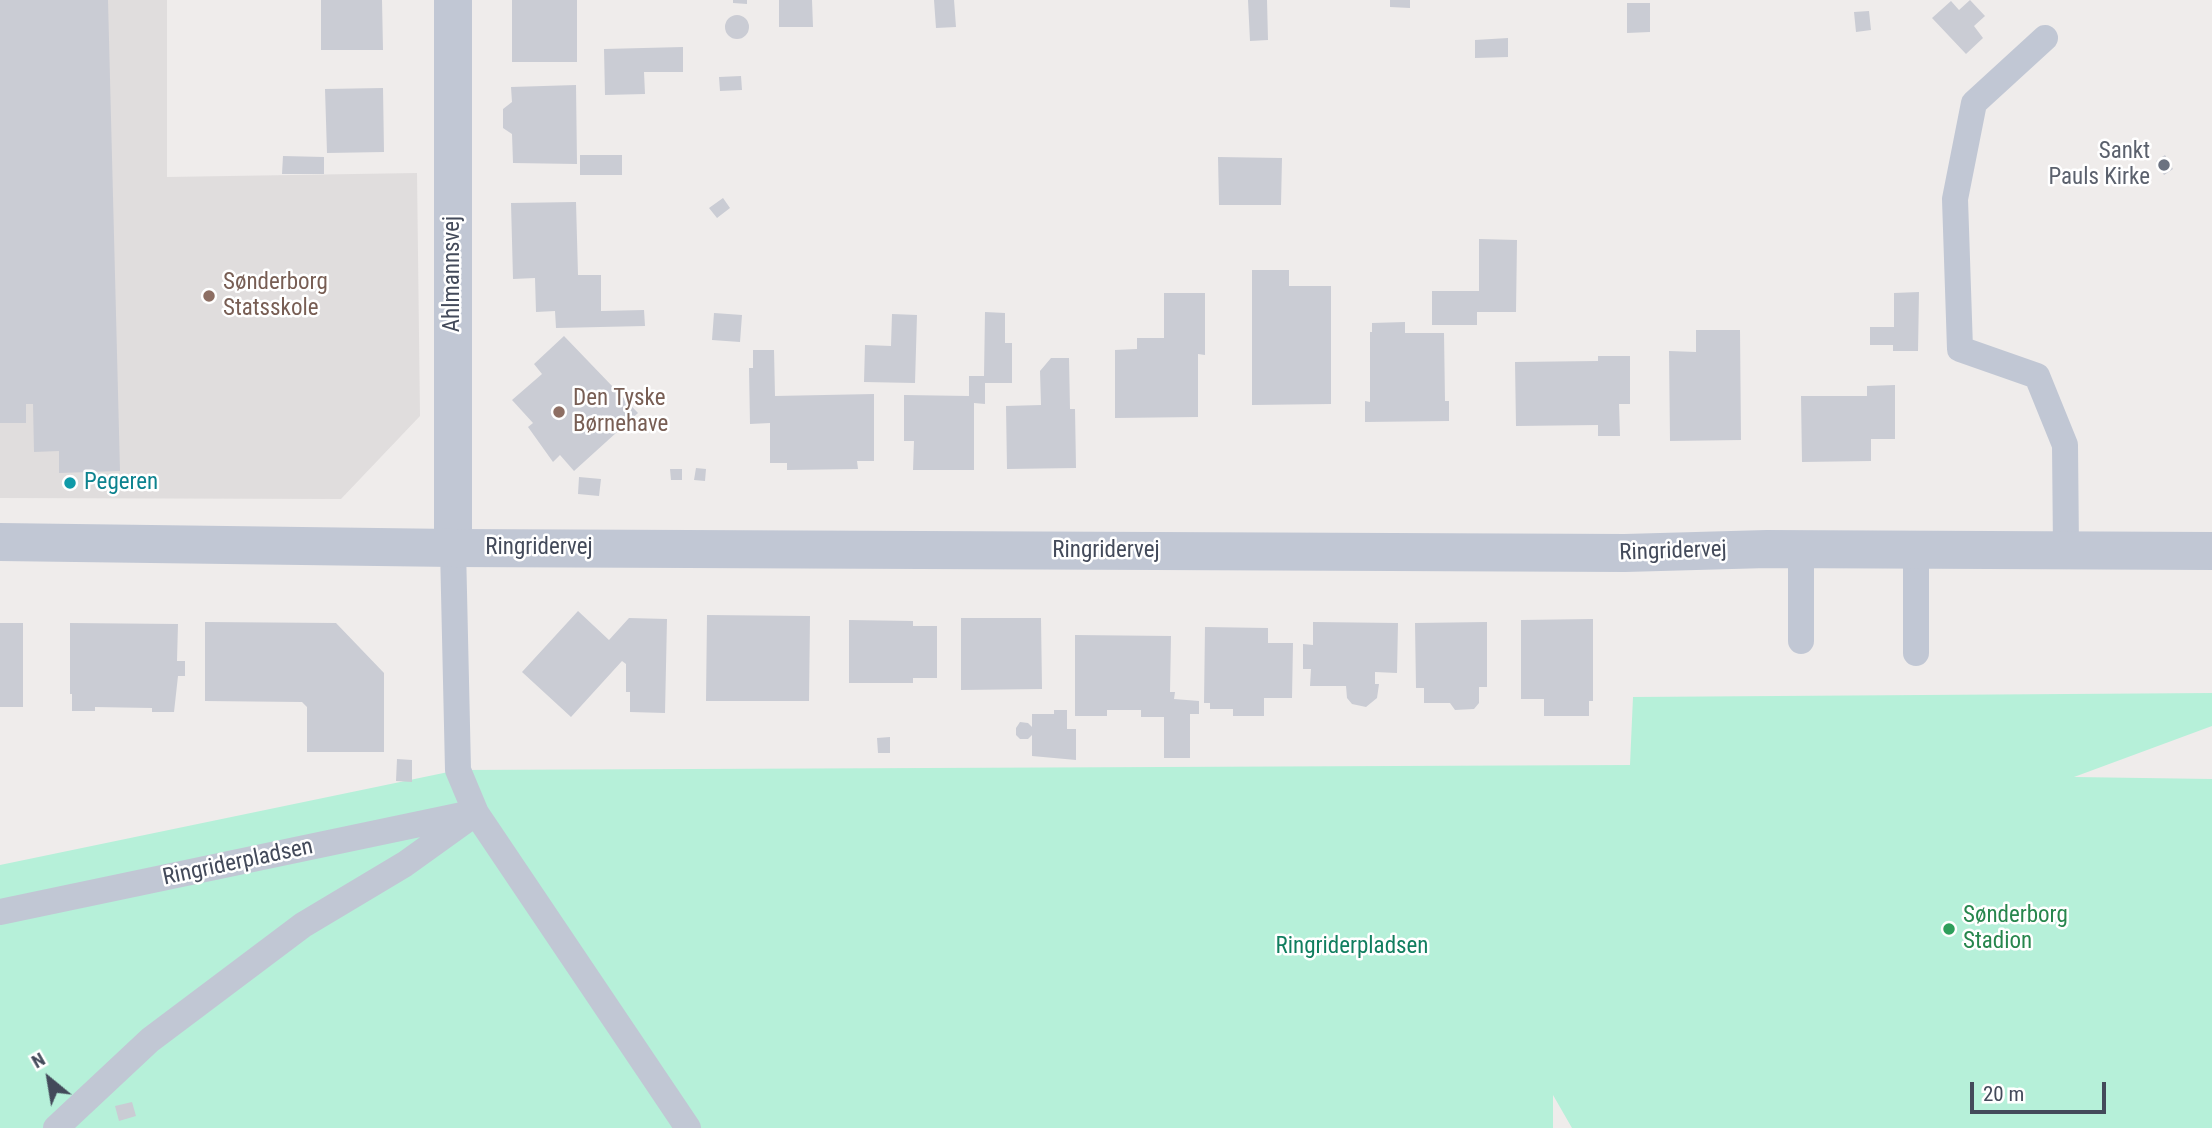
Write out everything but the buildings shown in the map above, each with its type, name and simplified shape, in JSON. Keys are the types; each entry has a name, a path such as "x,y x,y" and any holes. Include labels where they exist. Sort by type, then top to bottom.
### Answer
{"street":[{"name":"Ahlmannsvej","path":"453,0 453,548"},
{"name":"Ringridervej","path":"0,542 453,548 1611,553 1801,549 2212,551"}],"lane":[{"path":"2045,38 1974,103 1955,199 1960,349 2037,376 2065,445 2066,549"},
{"path":"453,548 458,770 476,813 688,1128"},
{"path":"1801,549 1801,641"},
{"path":"1916,549 1916,653"},
{"path":"56,1128 149,1040 303,925 405,864 476,813"},
{"name":"Ringriderpladsen","path":"0,912 476,813"}],"shaded area":[{"name":"Sønderborg Statsskole","path":"0,0 167,0 167,177 417,173 420,416 341,499 0,498"}],"green space":[{"name":"Ringriderpladsen","path":"2212,693 2212,726 2074,777 2212,779 2212,1128 1572,1128 1553,1095 1553,1128 0,1128 0,865 458,770 1630,765 1633,697"}],"place":[{"name":"Sankt Pauls Kirke","path":"2164,165"},
{"name":"Sønderborg Statsskole","path":"209,296"},
{"name":"Den Tyske Børnehave","path":"559,412"},
{"name":"Pegeren","path":"70,483"},
{"name":"Sønderborg Stadion","path":"1949,929"}]}
